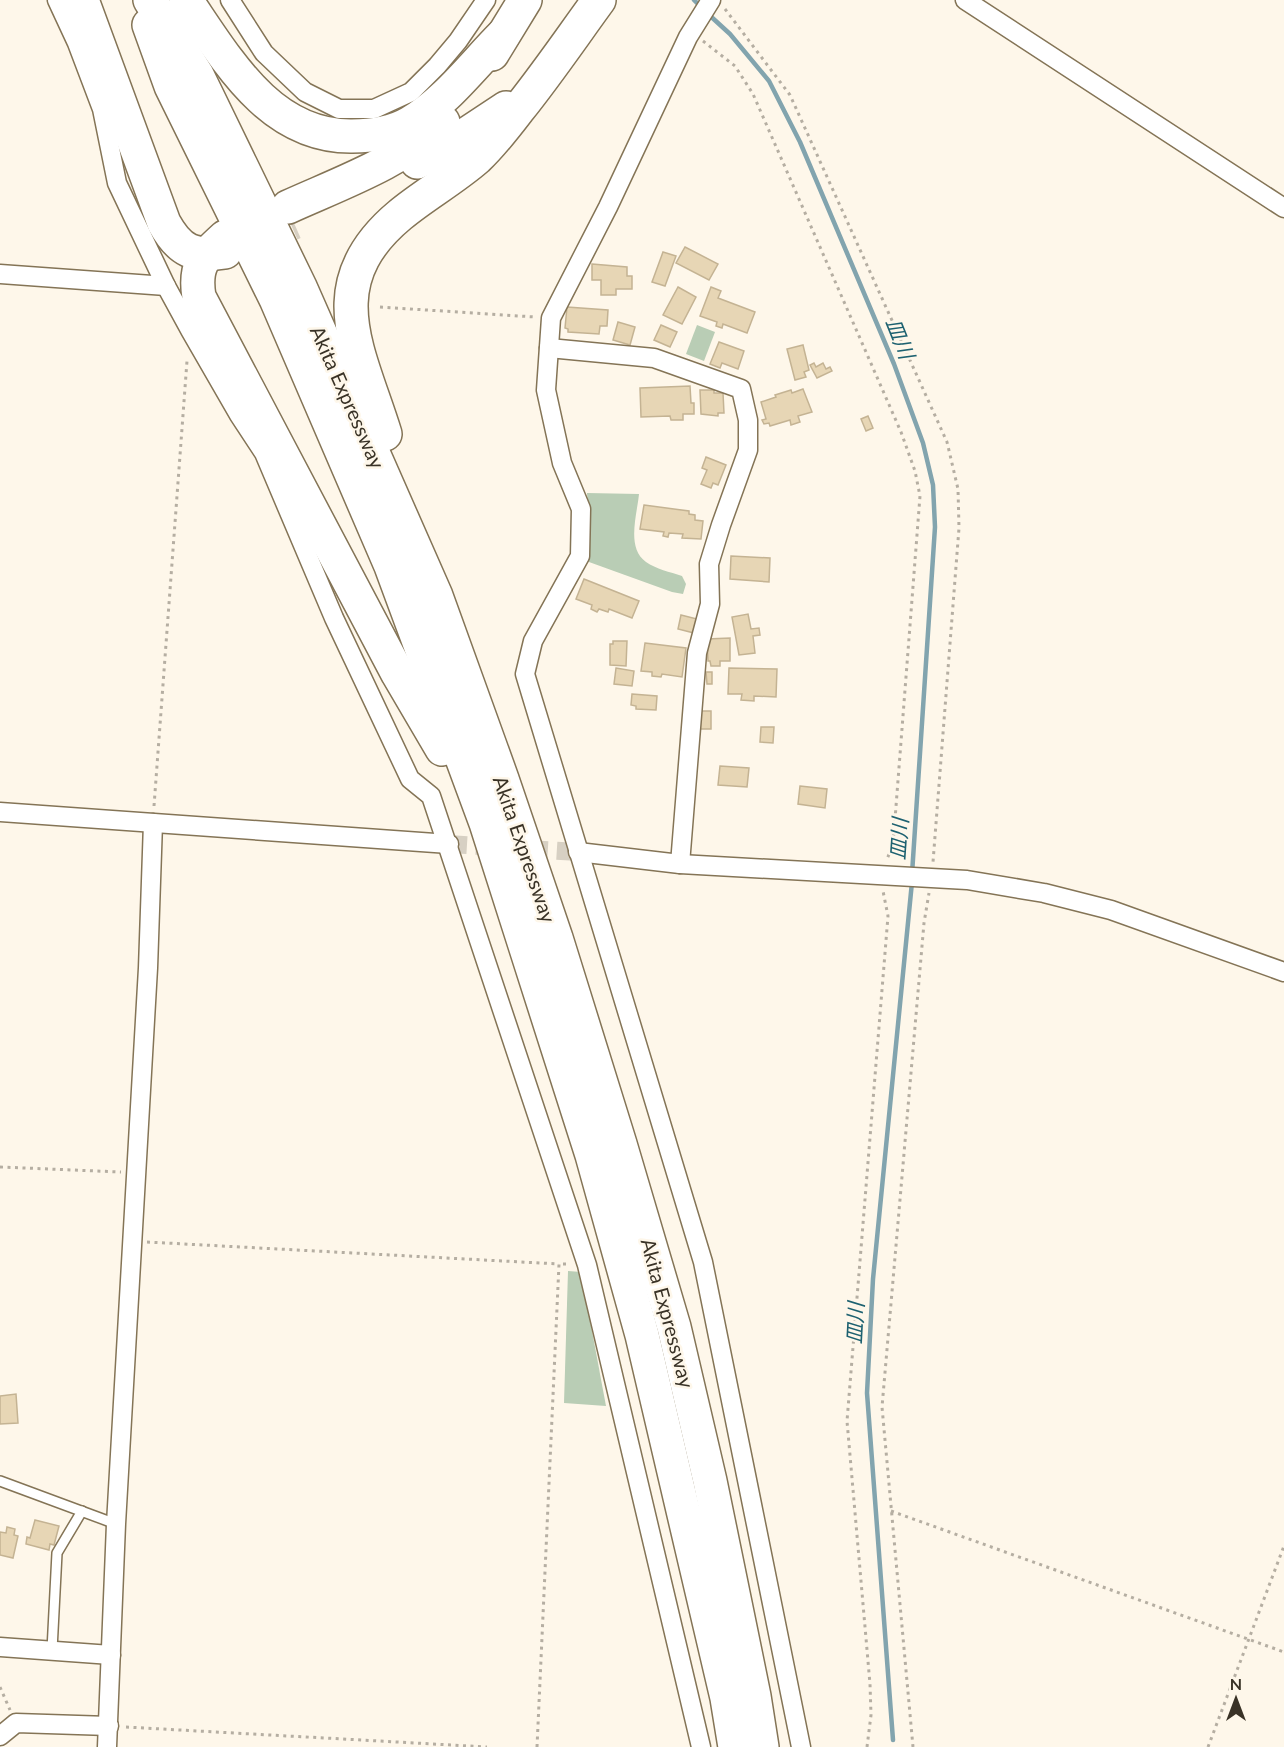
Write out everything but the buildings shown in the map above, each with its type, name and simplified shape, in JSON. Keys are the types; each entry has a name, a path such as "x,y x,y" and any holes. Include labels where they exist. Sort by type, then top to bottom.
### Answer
{"highway":[{"path":"82,0 164,223 173,238 187,249 221,248 199,268 197,280 199,297 398,674 486,823"},
{"name":"Akita Expressway","path":"140,0 171,86 276,299 391,566 486,823 592,1155 642,1335 727,1698 735,1747"},
{"name":"Akita Expressway","path":"150,0 197,75 300,287 436,596 502,779 556,938 674,1327 710,1481 754,1696 762,1747"},
{"path":"186,0 233,69 271,108 321,133 346,136 367,136 409,123 433,106 503,34"},
{"path":"525,0 474,86 458,107 420,141 291,215 450,145 537,86"},
{"path":"436,596 352,334 351,295 356,272 367,251 382,232 400,215 476,159 497,137 599,0"}],"street":[{"path":"57,0 77,43 102,109 117,183 166,286 239,415 264,453 334,618 400,758 410,779 431,796 449,844 587,1265 701,1747"},
{"path":"230,0 264,53 305,92 339,109 374,109 411,92 437,66 486,0"},
{"path":"965,0 1284,208"},
{"path":"716,3 699,20 688,37 608,207 552,318 546,390 562,463 581,509 580,556 533,640 525,674 703,1262 801,1747"},
{"path":"0,274 166,286"},
{"path":"549,348 654,358 741,389 748,420 748,450 709,564 710,604 697,654 680,864"},
{"path":"0,812 449,844"},
{"path":"107,1747 116,1524 148,968 153,823"},
{"path":"578,852 680,864 967,879 1044,893 1111,910 1284,972"},
{"path":"0,1647 111,1654"},
{"path":"0,1736 16,1723 108,1726"}],"lane":[{"path":"0,1481 116,1524"},
{"path":"52,1650 57,1553 82,1511"}],"path":[{"path":"716,3 790,95 947,442 958,489 959,528 882,1407 913,1747"},
{"path":"380,307 552,318"},
{"path":"153,823 190,330"},
{"path":"0,1167 136,1173"},
{"path":"132,1241 587,1265"},
{"path":"537,1747 559,1263"},
{"path":"891,1511 1284,1653"},
{"path":"1208,1747 1284,1546"},
{"path":"0,1687 16,1723"},
{"path":"108,1726 487,1747"}],"green space":[{"path":"697,325 715,332 704,361 686,354"},
{"path":"587,493 639,494 634,531 636,548 646,562 682,576 686,584 683,594 589,562 590,533"},
{"path":"568,1271 581,1272 606,1406 564,1403"}],"waterway":[{"name":"皿川","path":"694,0 701,7"},
{"name":"皿川","path":"707,13 730,34 769,81 800,142 894,364 923,443 933,485 935,527 912,874"},
{"name":"皿川","path":"893,1740 867,1393 873,1279 912,882"}],"tunnel":[{"path":"246,244 294,223"},
{"path":"449,844 578,852"}]}
